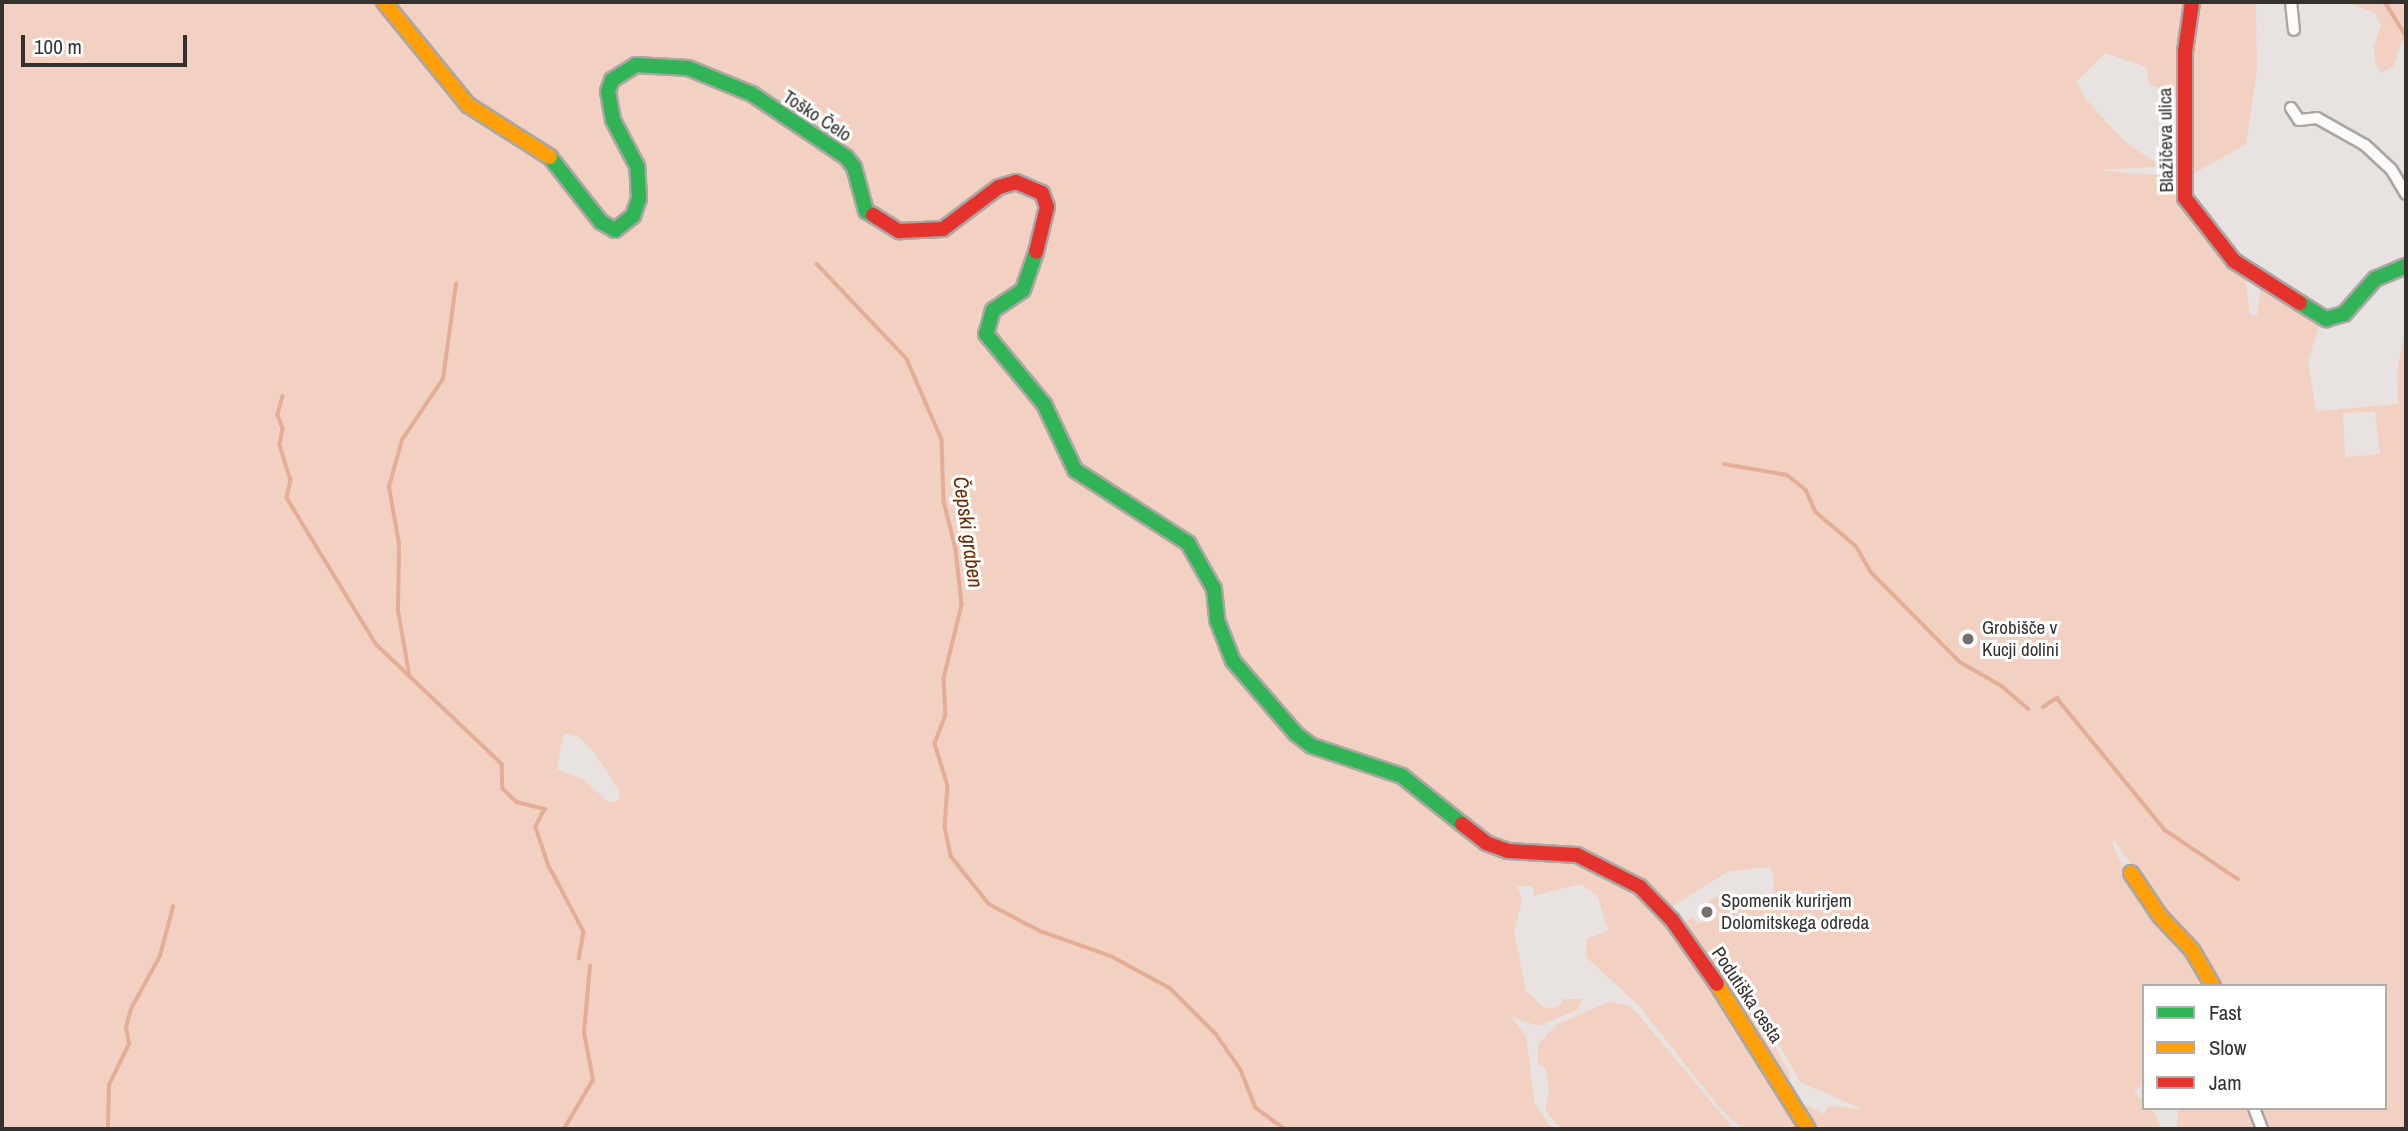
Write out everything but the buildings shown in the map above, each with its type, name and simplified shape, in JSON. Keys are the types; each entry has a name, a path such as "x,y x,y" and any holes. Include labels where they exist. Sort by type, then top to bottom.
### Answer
{"street":[{"name":"Toško Čelo","path":"384,2 468,105 546,152 601,222 615,230 633,216 639,199 637,166 613,120 608,91 612,80 636,65 688,68 752,94 846,157 854,167 866,211 899,231 943,229 999,187 1016,182 1034,186 1042,192 1047,207 1030,274 1023,290 993,310 986,334 1044,404 1075,470 1174,531 1205,566"},
{"name":"Blažičeva ulica","path":"2192,2 2185,52 2182,171 2185,198 2194,212 2234,261 2326,319 2344,314 2375,279 2406,266"},
{"path":"2291,2 2294,30"},
{"path":"2291,108 2299,120 2317,118 2365,145 2391,169 2406,194"},
{"name":"Podutiška cesta","path":"1205,566 1214,589 1217,620 1233,661 1296,734 1312,746 1402,776 1486,844 1508,850 1577,855 1605,866 1660,905 1749,1029 1808,1129"},
{"path":"2131,873 2160,916 2192,950 2212,984"},
{"path":"2255,1110 2262,1129"}],"shaded area":[{"path":"2,2 378,2 462,108 550,163 603,233 618,237 631,227 644,201 614,102 616,87 639,71 685,73 721,84 832,153 851,172 855,207 871,222 899,236 941,237 1007,189 1026,187 1040,196 1041,211 1018,285 979,316 978,331 1038,405 1065,465 1081,482 1179,542 1207,587 1210,618 1228,665 1315,753 1391,776 1478,846 1571,860 1644,896 1734,1016 1803,1129 1742,1129 1720,1108 1639,1006 1586,957 1587,938 1608,931 1597,895 1580,884 1534,896 1533,886 1517,886 1522,901 1514,932 1526,991 1544,1008 1558,1007 1563,999 1583,999 1578,1009 1539,1026 1511,1017 1526,1036 1535,1104 1552,1129 2,1129","holes":["564,733 579,737 594,752 620,792 618,801 608,802 583,779 557,769"]},
{"path":"390,2 2189,2 2181,98 2149,84 2146,67 2105,53 2077,81 2084,97 2125,142 2155,162 2156,167 2095,170 2168,176 2245,275 2250,315 2257,315 2261,287 2269,287 2320,323 2308,361 2316,411 2398,404 2397,372 2406,322 2406,1129 2265,1129 2258,1110 2387,1110 2387,984 2215,984 2114,840 2112,844 2127,875 2209,984 2142,984 2142,1085 2134,1093 2142,1099 2142,1110 2155,1113 2162,1129 1814,1129 1802,1108 1806,1105 1824,1114 1829,1106 1862,1109 1800,1082 1779,1044 1775,1046 1791,1077 1787,1085 1682,929 1691,916 1699,924 1714,914 1706,902 1718,896 1760,905 1773,903 1774,876 1769,867 1729,871 1670,908 1653,889 1603,859 1579,850 1509,846 1484,837 1446,804 1312,741 1236,655 1211,563 1184,532 1078,464 991,329 994,319 1028,295 1050,232 1049,189 1038,180 1005,178 938,226 901,226 867,204 862,168 751,87 689,64 637,59 620,66 603,83 601,105 630,170 631,200 620,223 610,223 553,148 467,98","holes":["2375,412 2380,454 2345,457 2343,413"]},
{"path":"2195,2 2256,2 2257,71 2246,144 2186,178 2186,74"},
{"path":"2347,2 2406,2 2406,40 2401,42 2394,66 2381,73 2375,62 2374,46 2381,25 2374,13"},
{"path":"1608,1002 1625,1004 1635,1011 1734,1129 1561,1129 1545,1110 1549,1092 1546,1069 1538,1064 1538,1044 1556,1025"},
{"path":"2178,1110 2253,1110 2260,1129 2177,1129"}],"waterway":[{"path":"2385,2 2406,35"},
{"name":"Čepski graben","path":"817,264 907,359 942,440 944,501 956,549 962,605 944,679 946,715 935,744 948,786 945,827 951,856 989,904 1040,931 1111,956 1170,988 1216,1034 1241,1070 1256,1108 1285,1129"},
{"path":"409,674 398,611 399,544 389,487 402,440 443,379 456,284"},
{"path":"283,396 278,415 283,429 280,445 291,480 287,498 376,644 502,764 503,789 517,802 545,809 536,827 548,864 584,932 579,959"},
{"path":"1724,464 1787,475 1806,490 1816,512 1856,546 1871,572 1960,662 2002,686 2028,709"},
{"path":"2043,707 2057,698 2165,830 2238,879"},
{"path":"108,1129 109,1085 129,1044 126,1027 131,1009 160,956 173,907"},
{"path":"564,1129 593,1080 584,1033 590,966"}],"traffic: fast":[{"path":"550,157 601,222 615,230 633,216 639,199 637,166 613,120 608,91 612,80 636,65 688,68 752,94 846,157 854,167 866,211 873,215"},
{"path":"1036,252 1023,290 993,310 986,334 1044,404 1075,470 1188,543 1214,589 1217,620 1233,661 1296,734 1312,746 1402,776 1462,824"},
{"path":"2300,303 2326,319 2344,314 2375,279 2406,266"}],"traffic: slow":[{"path":"384,2 468,105 550,157"},
{"path":"2131,873 2160,916 2192,950 2212,984"},
{"path":"1717,984 1808,1129"}],"traffic: jam":[{"path":"2192,2 2185,52 2185,198 2234,261 2300,303"},
{"path":"873,215 899,231 943,229 999,187 1016,182 1042,193 1047,207 1036,252"},
{"path":"1462,824 1486,843 1508,851 1577,855 1640,887 1672,920 1717,984"}],"place":[{"name":"Grobišče v Kucji dolini","path":"1968,639"},
{"name":"Spomenik kurirjem Dolomitskega odreda","path":"1707,912"}]}
